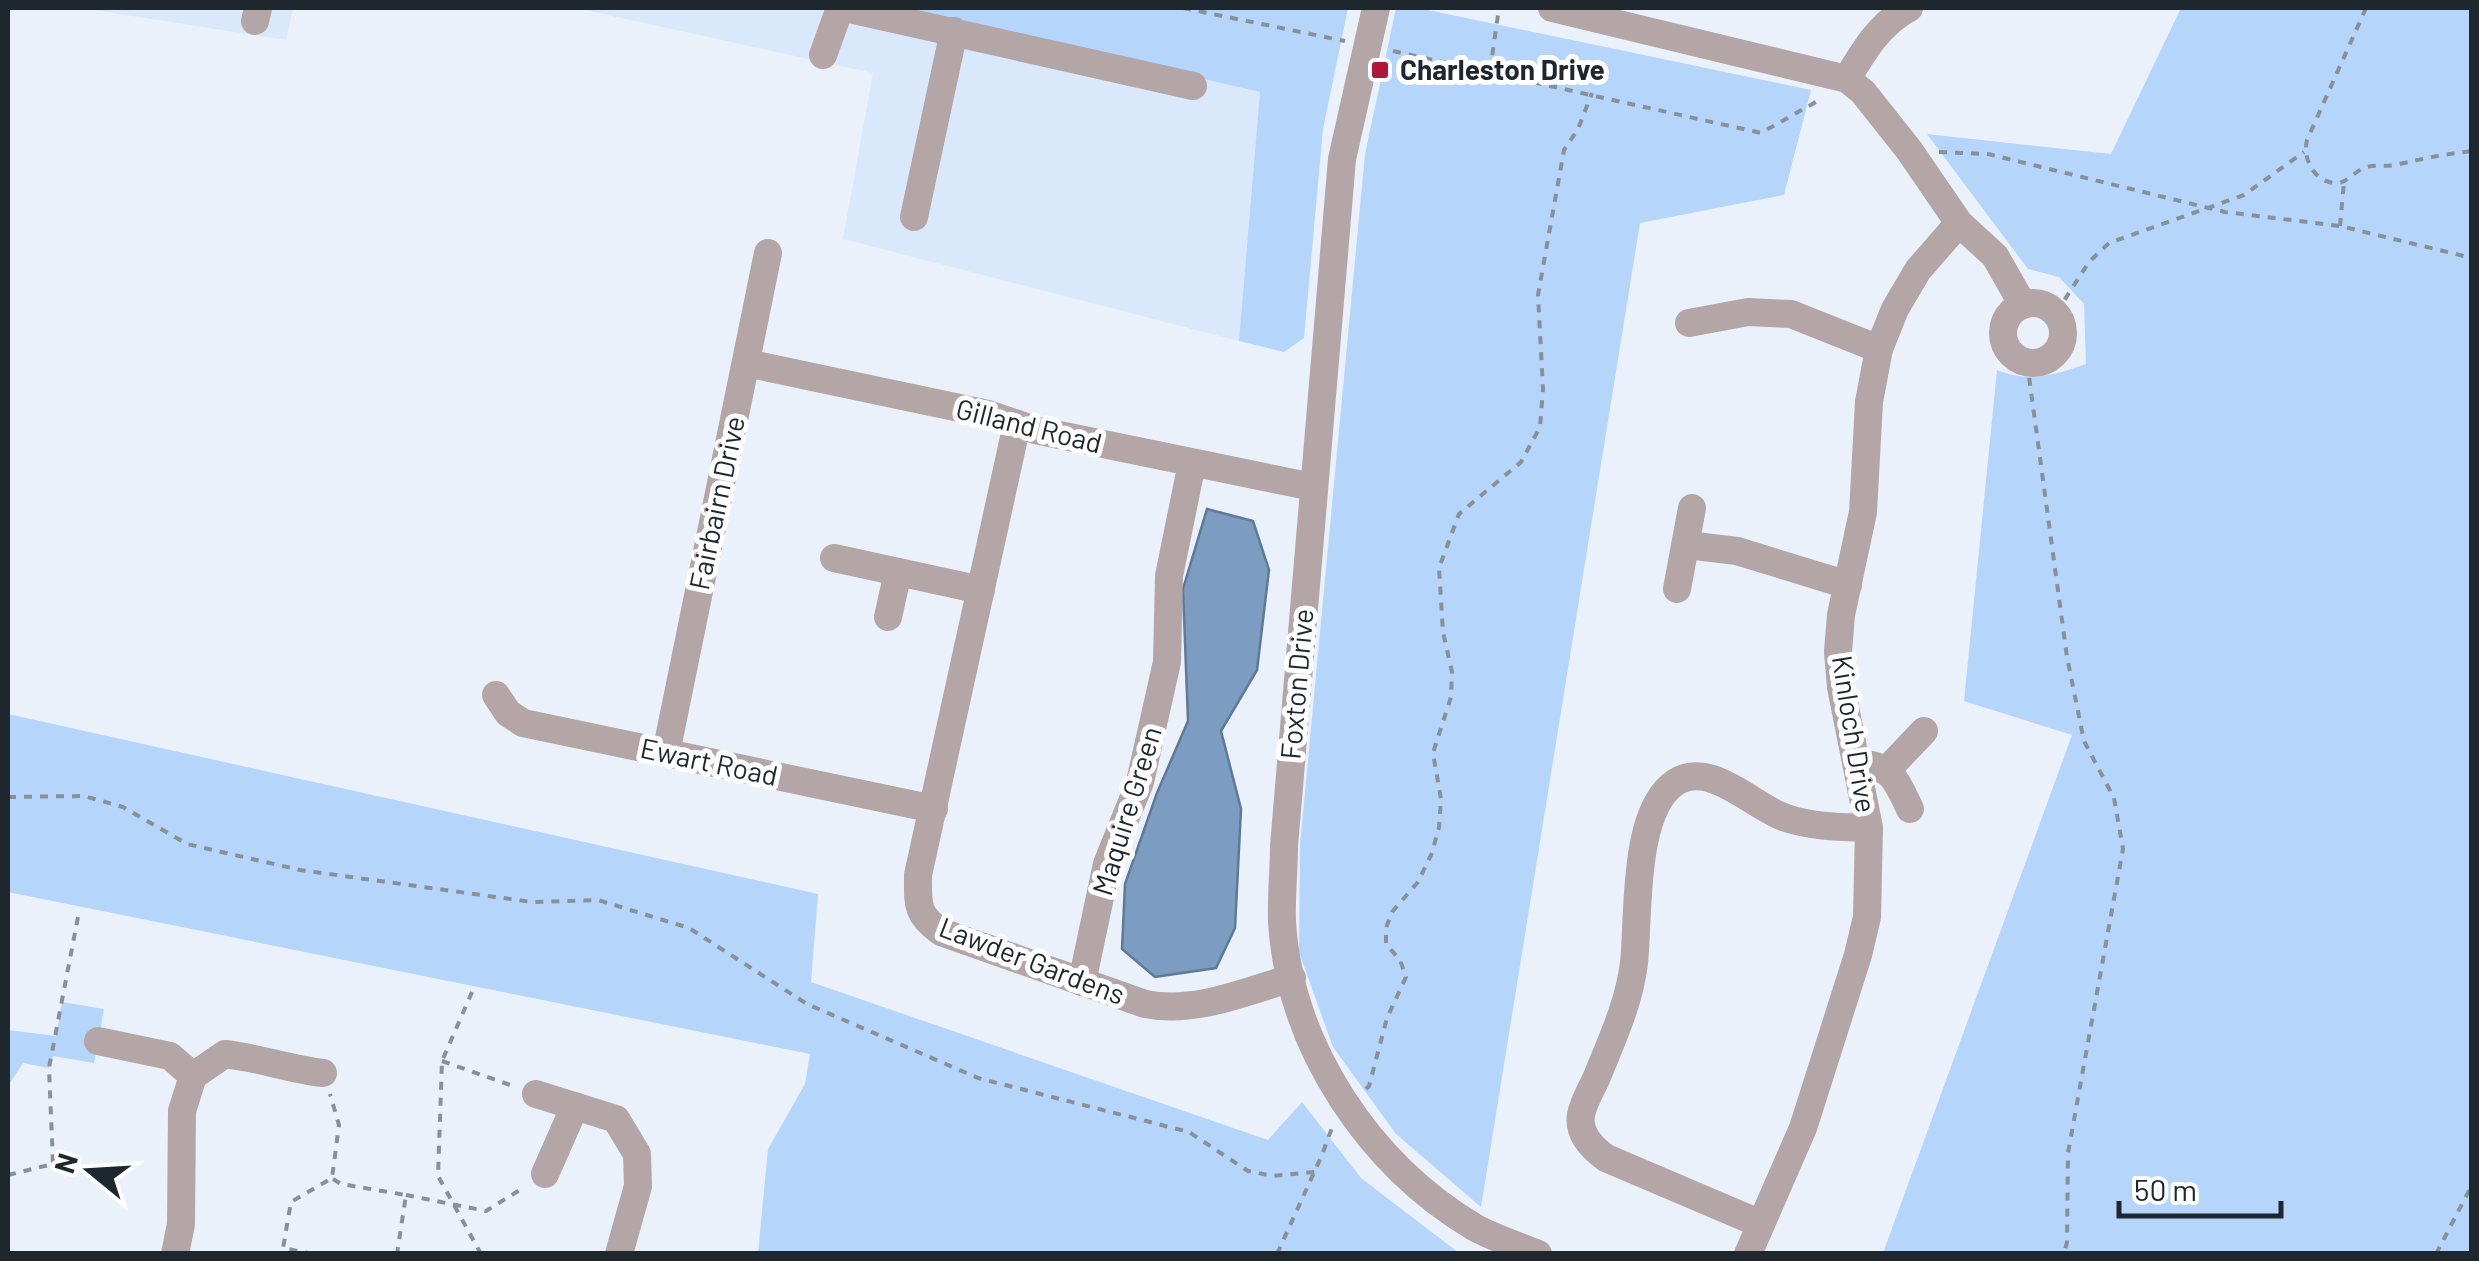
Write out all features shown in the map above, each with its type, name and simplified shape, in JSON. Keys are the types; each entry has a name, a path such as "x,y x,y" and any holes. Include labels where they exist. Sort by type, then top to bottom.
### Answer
{"street":[{"path":"823,55 842,8 1192,86"},
{"name":"Foxton Drive","path":"1376,8 1342,159 1284,846 1282,924 1292,978 1322,1066 1365,1132 1430,1196 1474,1227 1538,1254"},
{"path":"1552,8 1847,80 1863,92 1910,150 1959,223 1995,256 2023,305"},
{"path":"1847,80 1873,38 1897,14 1909,8"},
{"path":"914,216 954,31"},
{"name":"Kinloch Drive","path":"1748,1254 1802,1128 1858,955 1866,917 1869,828 1841,687 1838,652 1840,615 1863,512 1869,402 1879,349 1895,309 1918,270 1959,223"},
{"name":"Fairbairn Drive","path":"666,753 768,253"},
{"path":"2041,304 2056,313 2063,330 2059,347 2046,360 2028,362 2011,353 2003,335 2008,316 2023,305 2041,304"},
{"path":"1689,322 1748,312 1779,312 1879,349"},
{"name":"Gilland Road","path":"746,363 1313,487"},
{"name":"Lawder Gardens","path":"1016,424 918,876 918,897 925,920 941,932 1145,1004 1167,1008 1190,1008 1292,978"},
{"name":"Maquire Green","path":"1082,982 1107,864 1140,782 1168,662 1169,576 1192,462"},
{"path":"1677,589 1692,508"},
{"path":"1687,545 1737,551 1848,585"},
{"path":"834,558 980,590"},
{"path":"888,617 898,572"},
{"name":"Ewart Road","path":"496,695 508,714 524,723 934,808"},
{"path":"1887,770 1924,731"},
{"path":"1857,763 1877,764 1887,770 1910,808"},
{"path":"1761,1224 1606,1158 1593,1149 1583,1134 1581,1115 1622,1015 1633,970 1640,871 1651,816 1674,783 1694,774 1720,782 1756,804 1798,822 1869,828"},
{"path":"98,1041 170,1056 193,1076"},
{"path":"175,1254 181,1224 182,1111 193,1076 225,1054 258,1058 284,1069 324,1072"},
{"path":"536,1094 616,1119 637,1154 638,1186 618,1254"},
{"path":"545,1174 575,1106"}],"path":[{"path":"1183,8 1592,93 1761,133 1847,80"},
{"path":"1490,71 1499,8"},
{"path":"2366,8 2313,123 2304,152 2308,165 2317,175 2334,183 2344,182 2367,166 2472,150"},
{"path":"1277,1254 1333,1124 1345,1105 1369,1086 1387,1018 1406,976 1400,960 1386,944 1386,928 1392,912 1418,882 1432,854 1438,827 1441,799 1433,753 1451,698 1452,672 1442,632 1439,568 1459,514 1478,494 1521,462 1540,427 1543,389 1538,295 1564,150 1578,129 1592,93"},
{"path":"1910,150 1988,154 2206,208 2340,226 2472,258"},
{"path":"2056,313 2089,262 2109,243 2244,195 2304,152"},
{"path":"2340,226 2344,182"},
{"path":"2028,362 2067,657 2084,741 2114,798 2123,850 2068,1153 2064,1254"},
{"path":"8,797 84,796 123,807 187,844 300,870 532,902 598,900 689,928 807,1004 978,1078 1189,1132 1248,1172 1273,1176 1315,1172"},
{"path":"8,1175 53,1164 49,1068 78,917"},
{"path":"472,992 442,1061 438,1176 481,1254"},
{"path":"442,1061 536,1094"},
{"path":"324,1072 339,1125 332,1178"},
{"path":"332,1178 342,1184 486,1211 545,1174"},
{"path":"313,1254 284,1248 292,1202 332,1178"},
{"path":"2436,1254 2472,1185"},
{"path":"397,1254 406,1195"}],"shaded area":[{"path":"81,8 293,8 286,40"},
{"path":"576,8 895,8 1260,92 1239,341 843,239 873,73"},
{"path":"895,8 1348,8 1323,129 1304,338 1284,352 1239,341 1260,92"},
{"path":"1396,8 1418,8 1811,90 1784,195 1640,223 1481,1207 1396,1134 1333,1047 1299,952 1300,845 1365,154"},
{"path":"2181,8 2471,8 2471,1253 1883,1253 2072,735 1964,701 1997,370 2042,376 2086,364 2084,304 2059,277 2028,269 1927,134 2111,154"},
{"path":"1207,509 1253,521 1269,570 1257,670 1221,731 1241,809 1235,928 1216,968 1155,977 1122,949 1125,884 1188,721 1183,589"},
{"path":"8,714 818,894 811,982 1268,1140 1302,1102 1361,1178 1459,1253 758,1253 768,1149 805,1084 810,1054 8,892"},
{"path":"62,1002 104,1009 94,1063 53,1056 49,1068 23,1063 8,1086 8,1030 56,1036"}],"place":[{"name":"Charleston Drive","path":"1380,70"}]}
